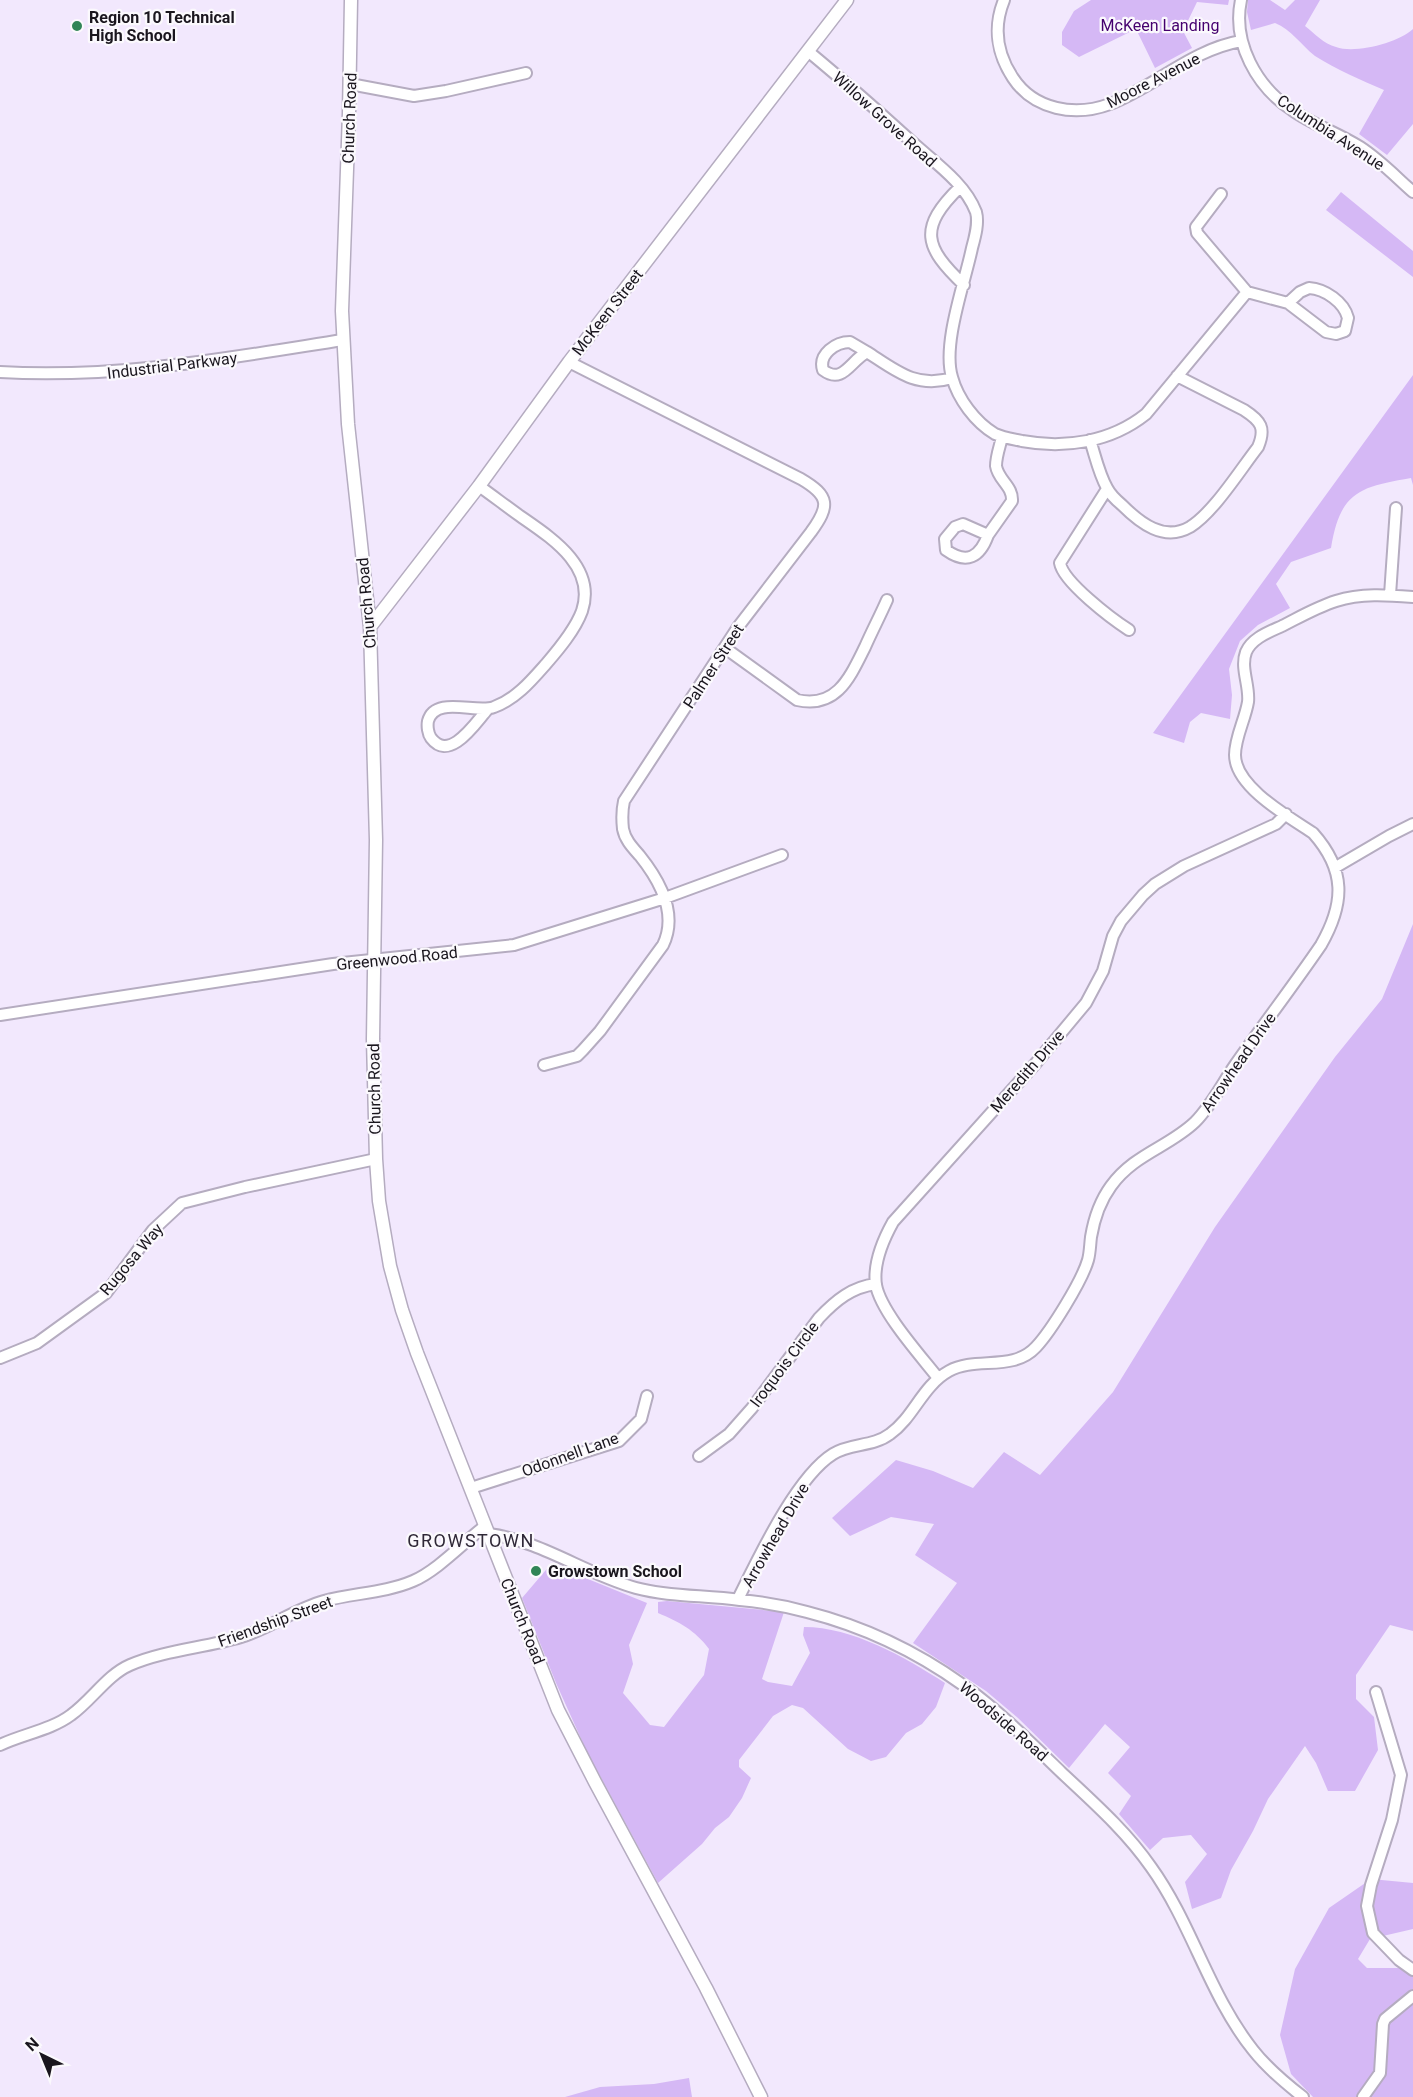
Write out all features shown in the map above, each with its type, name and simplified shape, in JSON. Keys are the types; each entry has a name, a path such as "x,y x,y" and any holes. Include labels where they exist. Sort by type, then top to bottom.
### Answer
{"street":[{"name":"Church Road","path":"351,0 342,271 343,340 348,424 370,627 376,840 373,1098 376,1159 386,1245 402,1310 417,1353 568,1731 700,1977 761,2097"},
{"name":"McKeen Street","path":"370,627 479,486 569,362 847,0"},
{"name":"Moore Avenue","path":"1004,0 999,16 997,37 1007,70 1031,98 1043,105 1063,109 1084,110 1110,104 1204,53 1241,41"},
{"name":"Columbia Avenue","path":"1240,0 1241,41 1247,58 1258,77 1282,104 1362,148 1413,192"},
{"name":"Willow Grove Road","path":"809,52 847,83 960,187 972,204 977,220 951,335 950,360 952,378 961,398 975,418 989,430 1002,437 1044,445 1090,440 1132,425 1146,414 1247,292"},
{"path":"350,84 414,96 526,73"},
{"path":"960,187 950,197 934,221 930,241 941,262 964,285"},
{"path":"1221,194 1196,227 1197,233 1247,292 1288,303 1331,334 1341,333 1347,326 1348,318 1345,309 1334,298 1318,289 1304,289 1288,303"},
{"name":"Industrial Parkway","path":"0,372 60,374 137,370 343,340"},
{"path":"867,352 907,377 918,381 939,382 952,378"},
{"name":"Palmer Street","path":"544,1065 577,1056 583,1050 600,1031 663,945 668,930 669,912 654,876 627,839 623,829 624,801 762,594 822,517 825,506 821,493 801,479 569,362"},
{"path":"1090,440 1107,489 1132,515 1151,528 1162,532 1183,531 1198,521 1258,447 1262,438 1262,427 1254,417 1177,376"},
{"path":"988,534 1012,501 1010,490 996,465 1002,437"},
{"path":"479,486 563,548 577,567 584,589 582,610 578,619 547,662 524,688 503,703 487,710 456,743 440,744 431,738 428,720 440,708 448,706 487,710"},
{"path":"1107,489 1060,562 1064,573 1093,602 1129,630"},
{"path":"1390,595 1396,508"},
{"path":"1413,597 1358,596 1330,603 1259,638 1246,652 1244,662 1248,701 1237,741 1236,761 1250,786 1313,833 1336,867 1413,824"},
{"path":"725,648 797,700 816,701 833,694 846,683 887,600"},
{"name":"Meredith Drive","path":"876,1284 880,1253 893,1222 1036,1063 1086,1003 1102,971 1113,936 1131,907 1169,874 1276,824 1286,814"},
{"name":"Greenwood Road","path":"0,1014 375,959 514,945 665,898 782,855"},
{"name":"Arrowhead Drive","path":"738,1599 773,1533 812,1473 824,1460 839,1450 875,1442 891,1434 938,1378 958,1367 967,1364 1014,1360 1036,1347 1084,1274 1095,1219 1110,1187 1135,1161 1194,1122 1320,945 1335,914 1338,877 1336,867"},
{"name":"Rugosa Way","path":"0,1358 38,1342 106,1293 153,1230 182,1203 244,1187 376,1159"},
{"path":"876,1284 882,1300 896,1322 938,1378"},
{"name":"Iroquois Circle","path":"699,1456 729,1434 752,1408 831,1304 854,1289 876,1284"},
{"name":"Odonnell Lane","path":"471,1488 619,1441 641,1419 647,1396"},
{"name":"Woodside Road","path":"487,1530 530,1543 635,1587 677,1595 738,1599 807,1612 881,1639 963,1684 999,1714 1103,1812 1136,1848 1164,1887 1239,2031 1268,2067 1303,2097"},
{"name":"Friendship Street","path":"0,1745 70,1716 114,1675 128,1666 170,1653 244,1636 323,1601 413,1581 487,1530"},
{"path":"1376,1692 1401,1776 1392,1820 1371,1885 1367,1906 1373,1933 1399,1960 1413,1970"},
{"path":"1364,2097 1380,2073 1385,2019 1413,1996"}],"green space":[{"name":"McKeen Landing","path":"1091,0 1229,0 1228,5 1197,2 1183,31 1192,48 1155,68 1136,29 1079,57 1062,45 1062,32 1074,11"},
{"name":"McKeen Landing","path":"1248,0 1270,0 1285,10 1295,0 1320,0 1305,26 1327,43 1344,49 1365,48 1387,43 1413,29 1413,124 1387,155 1359,134 1384,90 1315,56 1291,33 1275,23 1251,30 1247,12"},
{"path":"1341,192 1413,251 1413,277 1326,210"},
{"path":"1413,375 1413,485 1411,478 1378,485 1355,495 1340,515 1331,548 1291,562 1276,584 1290,608 1258,625 1240,641 1229,669 1232,695 1230,719 1201,713 1190,722 1184,743 1153,733"},
{"path":"1413,924 1413,1631 1390,1625 1356,1675 1356,1699 1374,1717 1378,1750 1355,1791 1328,1791 1316,1763 1305,1746 1268,1799 1231,1870 1221,1898 1192,1909 1185,1882 1207,1854 1191,1835 1163,1838 1150,1850 1119,1814 1131,1796 1108,1773 1130,1747 1105,1724 1069,1768 1018,1718 986,1691 913,1643 957,1583 915,1555 934,1524 891,1517 850,1536 832,1518 896,1460 933,1471 973,1488 1004,1452 1040,1475 1113,1392 1215,1227 1335,1057 1382,999"},
{"path":"551,1564 647,1603 629,1645 633,1664 623,1693 650,1725 664,1727 704,1675 709,1649 686,1627 658,1613 658,1602 784,1612 762,1679 768,1682 792,1686 810,1653 803,1635 804,1627 841,1632 878,1645 945,1683 936,1707 922,1724 906,1733 886,1757 871,1761 848,1749 803,1708 792,1705 773,1716 739,1760 739,1767 751,1778 742,1798 729,1817 658,1883 587,1752 522,1598"},
{"path":"1371,1879 1413,1883 1413,1929 1370,1939 1358,1959 1367,1968 1413,1968 1413,2097 1313,2097 1291,2074 1280,2035 1295,1969 1329,1908"},
{"path":"689,2078 692,2097 565,2097 600,2087 654,2084"}],"place":[{"name":"Region 10 Technical High School","path":"77,26"},
{"name":"Growstown School","path":"536,1571"}],"district":[{"name":"GROWSTOWN","path":"471,1541"}]}
